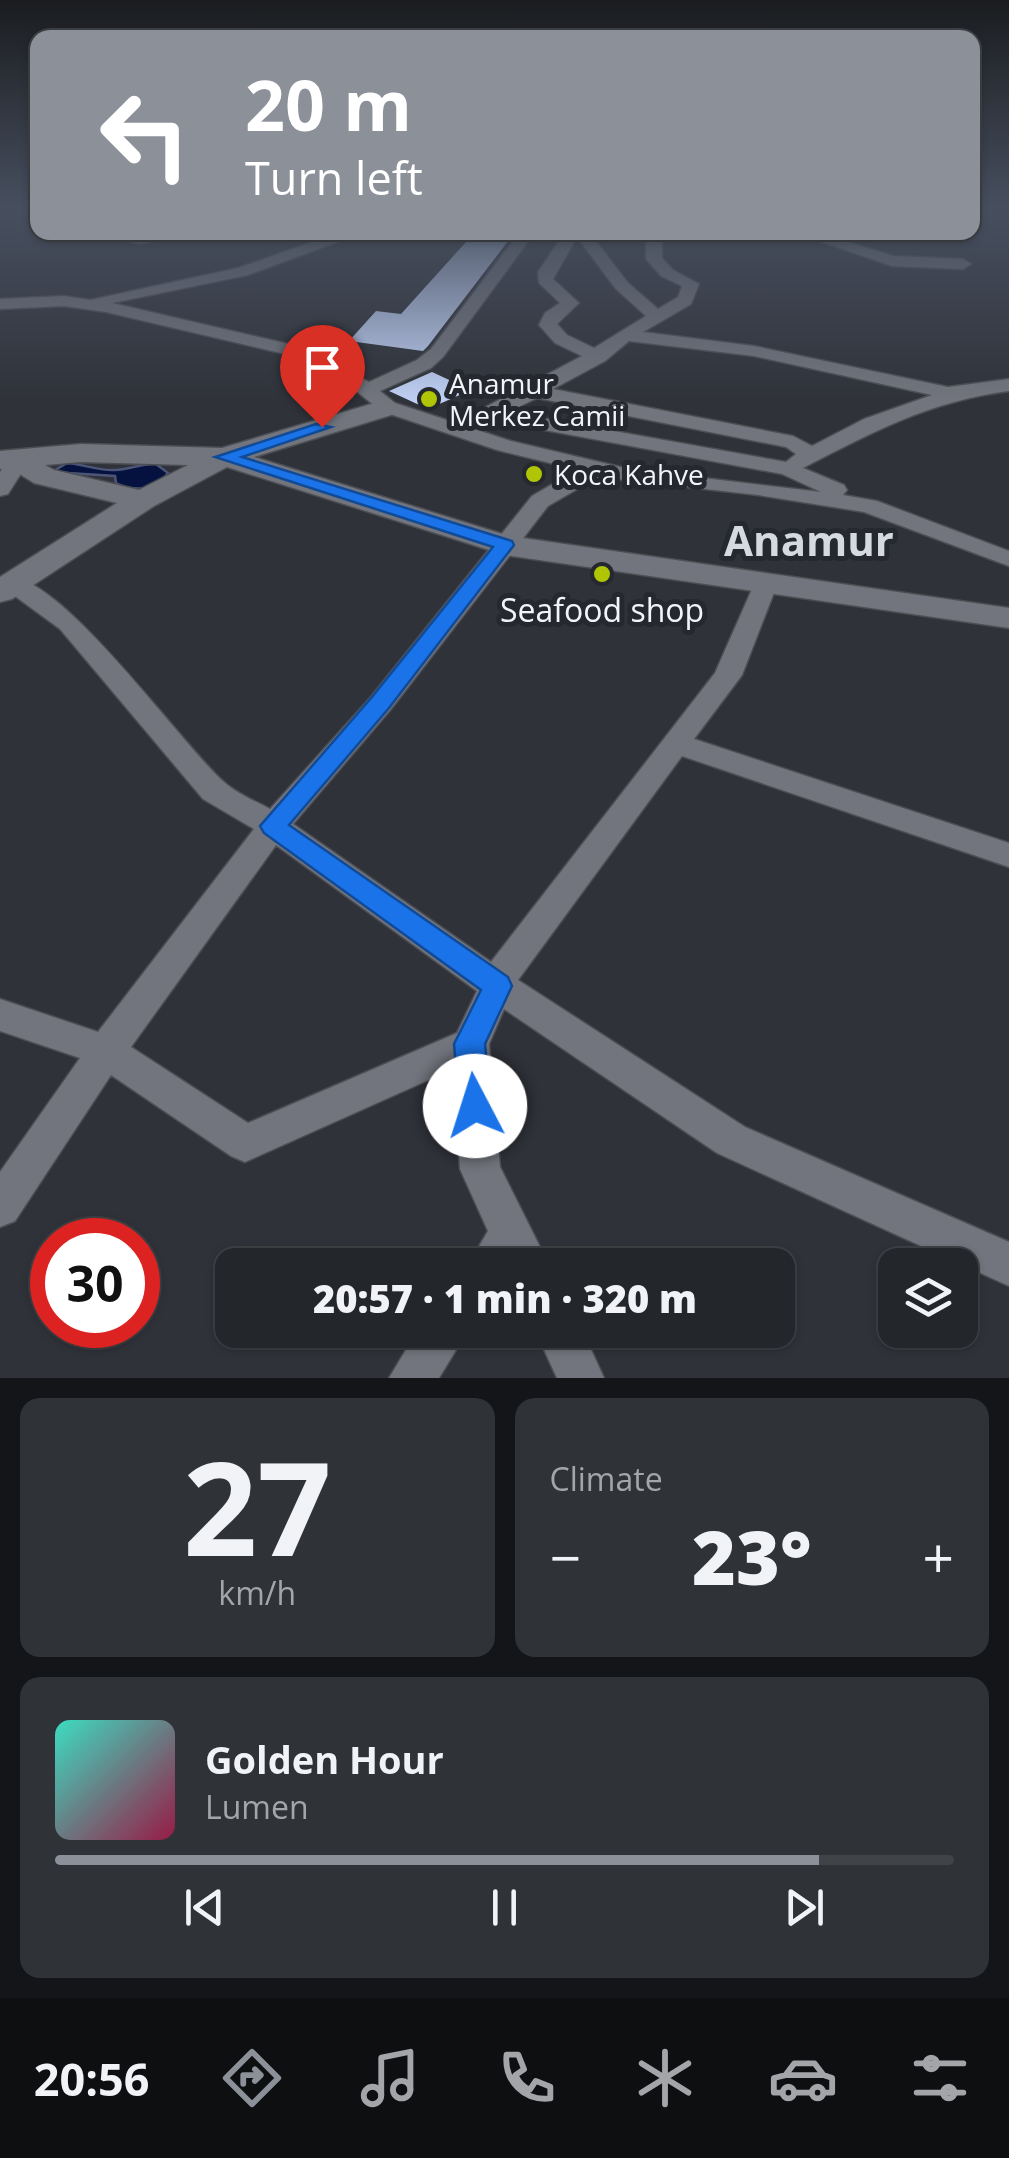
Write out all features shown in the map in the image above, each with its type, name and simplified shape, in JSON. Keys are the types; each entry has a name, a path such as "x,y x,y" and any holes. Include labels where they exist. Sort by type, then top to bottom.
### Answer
{"street":[{"path":"84,304 236,273"},
{"path":"497,273 437,354 378,398 224,457 142,500 6,588 69,624 214,791 273,826 498,986 730,1140 1009,1264"},
{"path":"546,273 545,280 571,304 552,317 548,325 561,339 598,357"},
{"path":"612,273 656,316"},
{"path":"449,429 536,392 685,300 691,284 667,273"},
{"path":"0,304 52,300 84,304 291,350 325,363 378,398 449,429 629,476"},
{"path":"628,336 820,363 948,393 1009,395"},
{"path":"758,488 808,454 871,423 948,393 1009,385"},
{"path":"536,392 793,442 808,454"},
{"path":"487,414 788,469 870,506 1009,559"},
{"path":"9,460 81,453 224,457 505,545 1009,618"},
{"path":"0,489 9,460"},
{"path":"9,460 44,476 142,500"},
{"path":"0,1208 106,1051 273,826 380,703 540,501 561,486 584,477 629,476 758,488 870,506"},
{"path":"508,1248 480,1169 470,1044 510,959 728,675 764,585"},
{"path":"677,744 1009,855"},
{"path":"0,1015 106,1051 246,1143 470,1044"},
{"path":"412,1378 433,1348"},
{"path":"567,1348 582,1378"}],"shaded area":[{"path":"67,463 108,470 156,464 168,473 158,483 137,489 116,483 115,476 52,472"}],"building":[{"path":"438,273 483,273 423,351 349,341 376,311 401,314"},
{"name":"Anamur Merkez Camii","path":"432,372 471,390 428,409 389,391"}],"place":[{"name":"Anamur Merkez Camii","path":"429,399"},
{"name":"Koca Kahve","path":"534,474"},
{"name":"Seafood shop","path":"602,574"}],"district":[{"name":"Anamur","path":"809,539"}],"route":[{"path":"322,427 224,457 505,545 380,703 273,826 498,986 470,1044 475,1106"}]}
